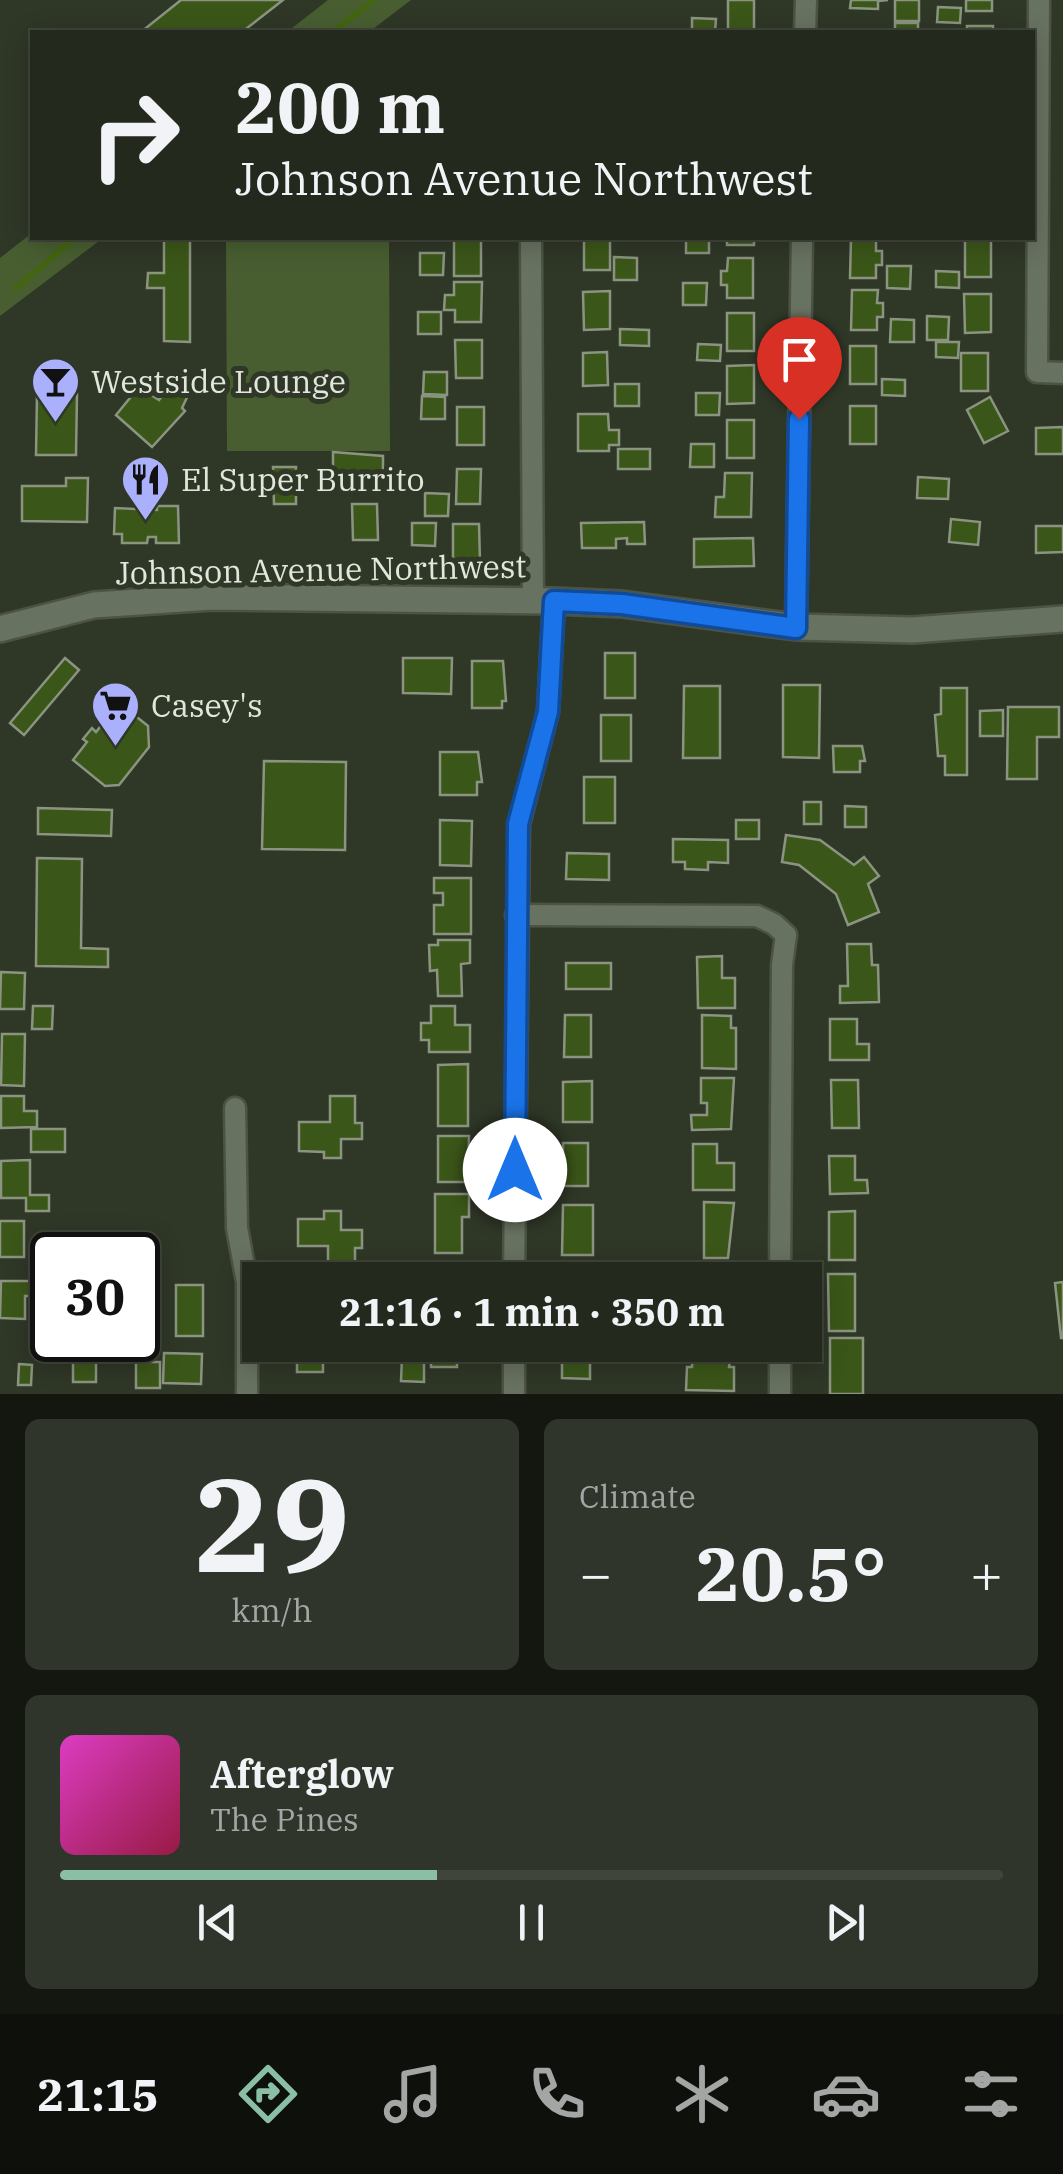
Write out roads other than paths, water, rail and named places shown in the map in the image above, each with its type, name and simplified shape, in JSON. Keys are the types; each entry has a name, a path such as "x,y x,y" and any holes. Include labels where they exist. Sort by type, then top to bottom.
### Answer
{"street":[{"path":"805,30 806,0"},
{"path":"1039,0 1037,372 1063,373"},
{"path":"514,1262 518,824 548,712 531,240"},
{"path":"796,628 802,240"},
{"name":"Johnson Avenue Northwest","path":"0,629 44,616 138,600 544,600 622,604 796,628 912,630 1063,619"},
{"path":"516,915 757,916 786,934 782,964 780,1262"},
{"path":"236,1108 237,1228 247,1282 248,1394"},
{"path":"514,1362 514,1394"},
{"path":"780,1362 780,1394"}],"waterway":[{"path":"335,30 374,0"},
{"path":"16,288 73,240"}],"place":[{"name":"Westside Lounge","path":"56,424"},
{"name":"El Super Burrito","path":"146,522"},
{"name":"Casey's","path":"116,748"}]}
